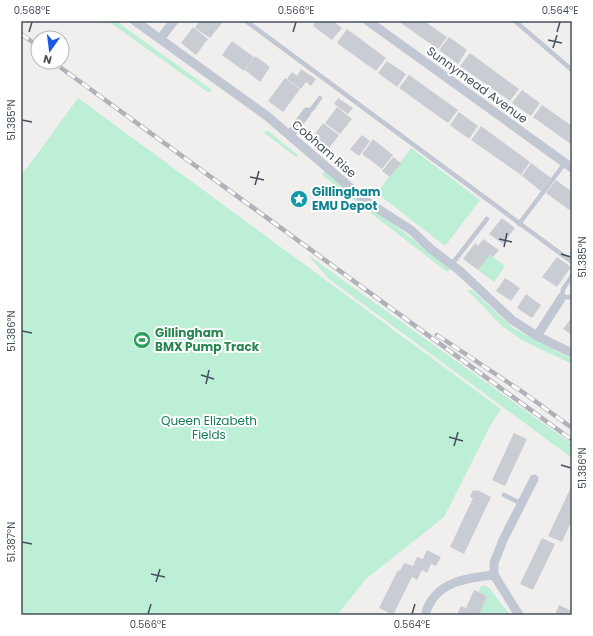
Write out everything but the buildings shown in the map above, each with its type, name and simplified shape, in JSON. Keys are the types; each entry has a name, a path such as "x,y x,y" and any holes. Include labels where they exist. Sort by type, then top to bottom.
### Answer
{"street":[{"name":"Cobham Rise","path":"135,21 236,92 290,135 366,201 401,223 423,240 430,249 452,264 507,316 537,336 572,353"},
{"path":"160,39 174,21"},
{"name":"Sunnymead Avenue","path":"368,21 569,166"},
{"path":"290,135 307,112"},
{"path":"537,336 562,297"},
{"path":"519,615 494,575 494,563 498,551 534,479"},
{"path":"424,615 436,594 450,584 460,580 494,575"}],"lane":[{"path":"246,21 572,262"},
{"path":"515,21 572,70"},
{"path":"307,112 312,109 320,98"},
{"path":"519,224 569,166"},
{"path":"452,264 487,218"},
{"path":"572,276 563,289 562,297 572,297"},
{"path":"504,495 522,504"}],"green space":[{"path":"108,21 116,21 212,90 209,93"},
{"name":"Queen Elizabeth Fields","path":"78,98 501,409 489,428 444,517 366,579 337,615 21,615 21,176"},
{"path":"267,130 298,155 296,157 264,133"},
{"path":"411,148 480,200 445,246 377,193"},
{"path":"325,171 450,269 447,272 322,175"},
{"path":"308,255 572,444 572,458 329,279"},
{"path":"490,255 505,266 494,282 478,270"},
{"path":"467,290 472,290 513,328 572,359 572,364 522,340 502,326"},
{"path":"484,585 489,588 510,615 479,615 487,596 478,592 481,586"}],"railway":[{"path":"21,34 30,40"},
{"path":"64,70 572,440"},
{"path":"437,335 524,393 572,428"}],"place":[{"name":"Gillingham EMU Depot","path":"299,199"},
{"name":"Gillingham BMX Pump Track","path":"142,340"}]}
